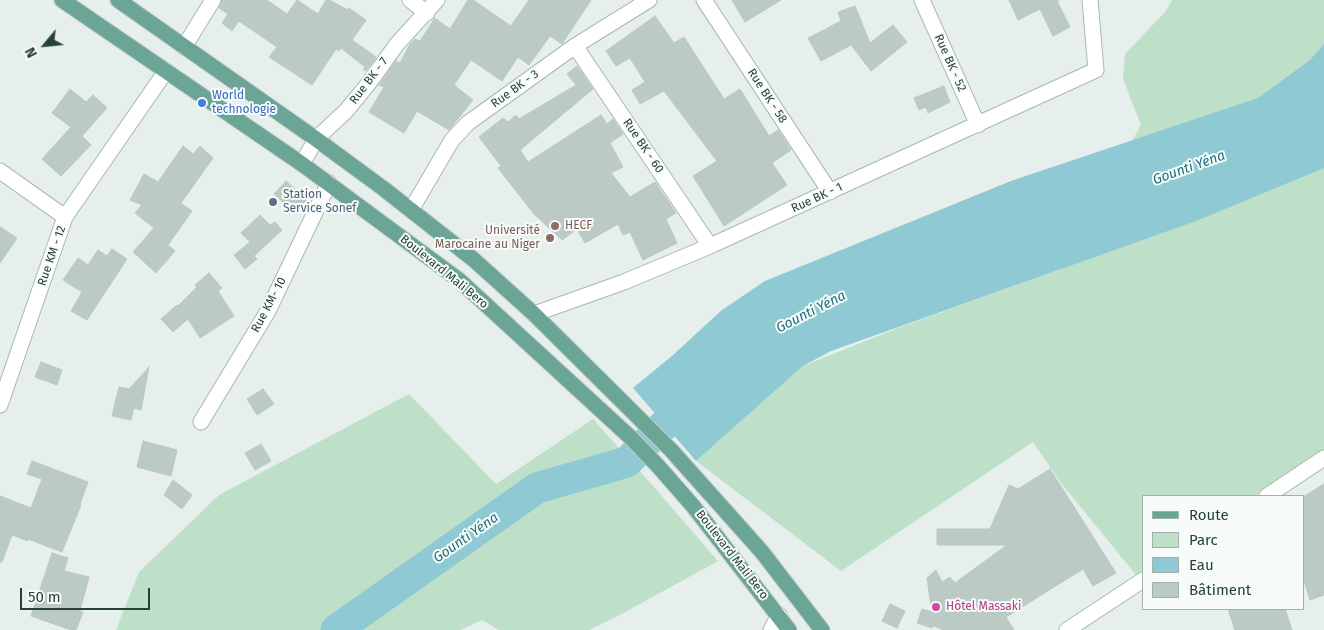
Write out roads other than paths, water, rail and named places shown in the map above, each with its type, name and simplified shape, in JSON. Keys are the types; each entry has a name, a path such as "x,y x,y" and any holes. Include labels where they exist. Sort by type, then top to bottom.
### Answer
{"main road":[{"name":"Boulevard Mali Bero","path":"62,0 329,183 459,280 630,437 658,466 693,506 790,630"},
{"name":"Boulevard Mali Bero","path":"118,0 316,139 411,210 473,260 534,314 671,450 762,552 822,630"}],"street":[{"path":"184,47 213,0"},
{"path":"410,0 427,13"},
{"name":"Rue BK - 7","path":"302,164 316,139 346,111 397,44 437,0"},
{"name":"Rue BK - 3","path":"411,210 452,140 468,123 575,46 649,0"},
{"name":"Rue BK - 58","path":"704,0 830,192"},
{"name":"Rue BK - 52","path":"922,0 978,125"},
{"name":"Rue BK - 1","path":"534,314 624,282 710,246 1096,70 1090,0"},
{"name":"Rue BK - 60","path":"575,46 710,246"},
{"name":"Rue KM - 12","path":"0,406 65,217 166,71"},
{"path":"0,171 65,217"},
{"name":"Rue KM- 10","path":"201,422 268,311 329,183"},
{"path":"1268,495 1324,458"},
{"path":"1067,630 1142,581"},
{"path":"770,630 779,615"}],"water":[{"path":"1324,44 1324,168 1196,221 831,351 803,366 696,461 633,388 673,355 722,310 765,281 1011,181 1258,98 1310,60"}],"waterway":[{"name":"Gounti Yéna","path":"336,630 537,488 627,462 695,394"}],"place":[{"name":"World technologie","path":"202,103"},
{"name":"Station Service Sonef","path":"273,202"},
{"name":"HECF","path":"555,226"},
{"name":"Université Marocaine au Niger","path":"550,238"},
{"name":"Hôtel Massaki","path":"936,607"}]}
